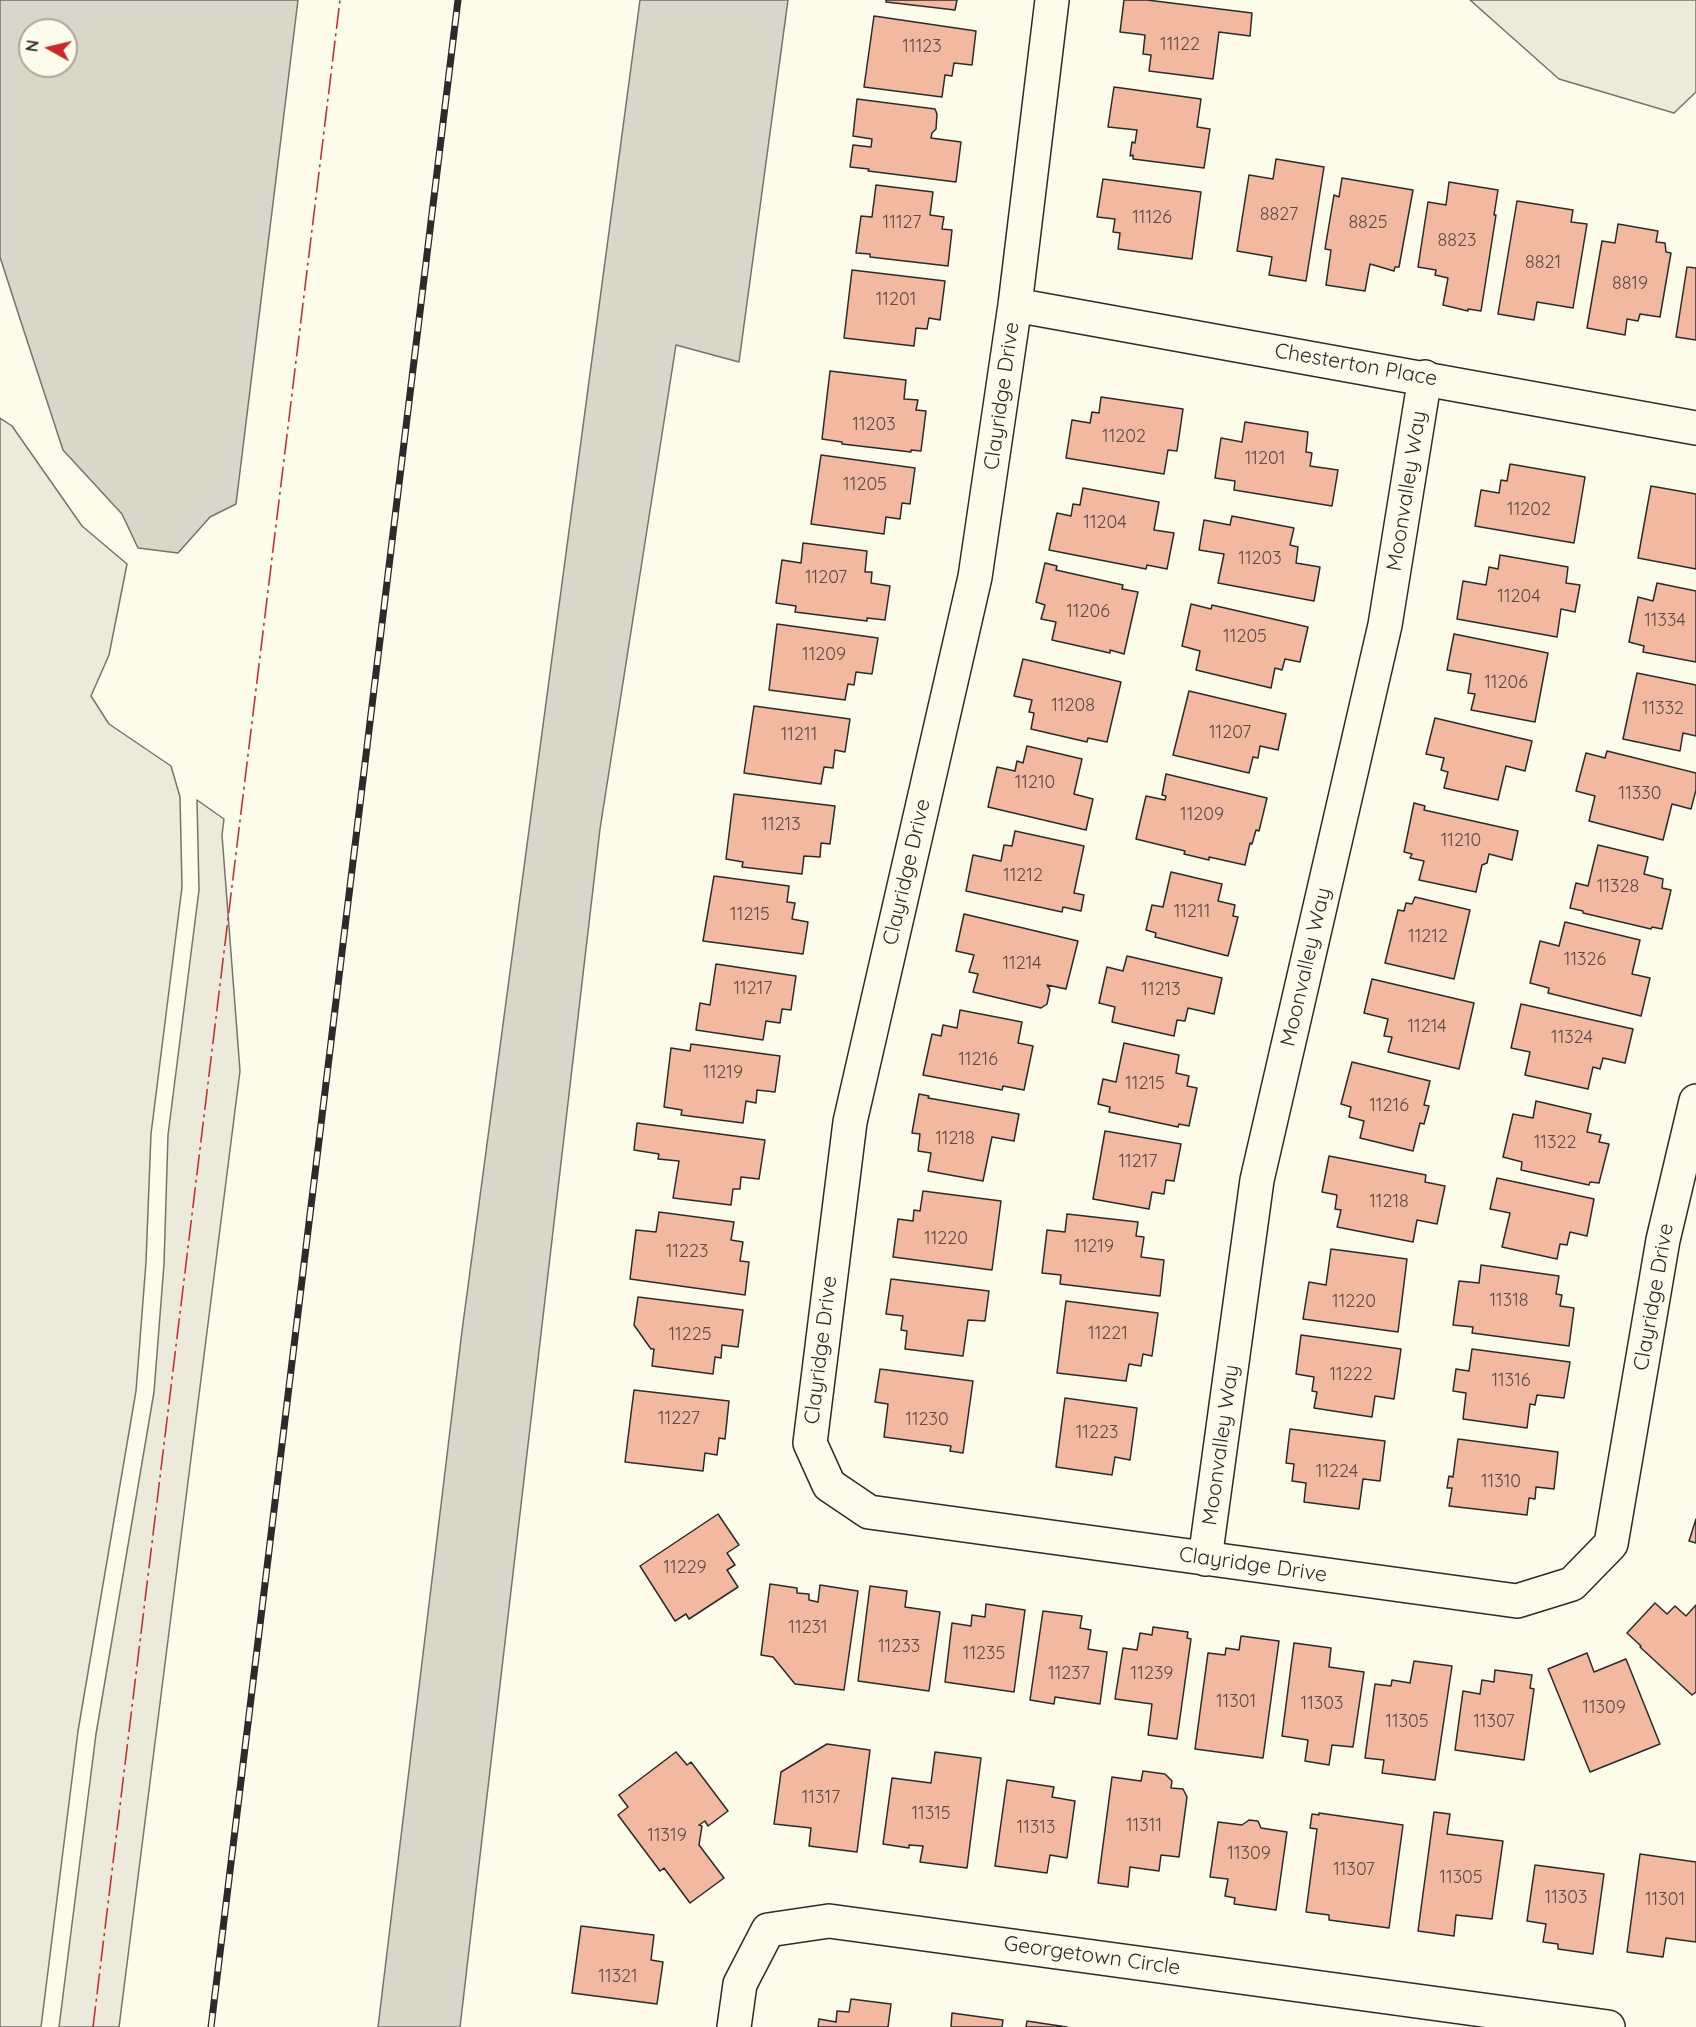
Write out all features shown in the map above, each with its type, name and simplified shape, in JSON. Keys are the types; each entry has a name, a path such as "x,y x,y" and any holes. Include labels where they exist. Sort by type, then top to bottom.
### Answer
{"street":[{"name":"Clayridge Drive","path":"1052,0 1016,305 975,577 850,1122 810,1443 828,1485 869,1512 1517,1601 1572,1584 1611,1544 1663,1240 1696,1101"},
{"name":"Chesterton Place","path":"1016,305 1425,377 1696,428"},
{"name":"Moonvalley Way","path":"1205,1559 1257,1180 1385,625 1425,377"},
{"name":"Georgetown Circle","path":"734,2027 740,1984 768,1930 829,1921 1518,2021 1608,2027"}],"shaded area":[{"path":"0,0 298,0 236,504 210,517 178,553 138,548 122,514 63,450 0,257"},
{"path":"640,0 788,0 739,362 676,345 600,829 460,2027 378,2027 462,1331"},
{"path":"1470,0 1696,0 1696,92 1674,113 1559,79"},
{"path":"0,418 12,426 82,526 127,564 109,655 91,696 109,724 171,766 180,797 182,887 151,1134 146,1262 136,1391 78,1731 41,2027 0,2027"},
{"path":"197,800 224,819 222,835 240,1071 119,2027 59,2027 96,1734 154,1392 164,1264 168,1135 199,890"}],"building":[{"path":"886,0 957,0 955,10 886,2"},
{"path":"1124,0 1147,0 1252,13 1250,36 1219,32 1213,79 1149,71 1151,55 1143,54 1145,35 1120,32"},
{"path":"874,16 976,31 972,65 954,63 952,76 945,75 942,97 864,87"},
{"path":"1114,87 1201,99 1197,127 1210,129 1204,168 1133,159 1133,155 1130,156 1137,130 1108,127"},
{"path":"857,99 935,109 936,129 931,138 961,142 956,182 850,167 853,145 871,147 872,139 853,136"},
{"path":"1276,159 1324,167 1306,281 1269,275 1272,257 1237,251 1249,175 1273,179"},
{"path":"1342,178 1413,190 1399,267 1395,267 1394,271 1370,264 1365,291 1326,285 1331,250 1325,249 1334,195 1339,197"},
{"path":"1103,179 1201,192 1192,259 1118,249 1120,233 1113,232 1115,219 1097,217"},
{"path":"1449,182 1498,190 1481,311 1468,309 1468,311 1443,305 1448,278 1435,275 1436,270 1418,267 1428,202 1446,205"},
{"path":"876,185 933,192 930,215 944,217 942,229 952,230 948,266 870,257 870,254 856,253 861,216 872,217"},
{"path":"1517,201 1573,210 1571,222 1587,224 1573,308 1537,302 1534,320 1498,314"},
{"path":"1618,224 1658,231 1656,242 1665,243 1666,252 1671,253 1660,317 1640,314 1638,321 1627,319 1625,335 1587,328 1602,241 1615,243"},
{"path":"1687,267 1696,268 1696,340 1676,337"},
{"path":"852,270 945,281 940,320 929,318 927,329 916,328 914,346 844,338"},
{"path":"830,371 906,380 904,399 918,400 916,410 926,411 921,451 911,450 911,452 842,444 842,442 822,439"},
{"path":"1101,397 1183,409 1177,451 1168,450 1164,474 1066,458 1072,420 1090,423 1092,412 1099,413"},
{"path":"1245,422 1308,432 1306,452 1312,453 1310,466 1338,470 1332,506 1234,490 1235,481 1215,478 1221,438 1242,442"},
{"path":"821,455 915,468 910,504 902,503 900,519 886,517 884,534 811,524"},
{"path":"1510,464 1585,477 1574,543 1475,526 1481,490 1499,493 1501,480 1507,481"},
{"path":"1651,486 1696,494 1696,569 1638,558"},
{"path":"1083,488 1159,502 1154,530 1174,533 1167,569 1147,565 1146,569 1049,550 1057,513 1071,516 1073,504 1080,505"},
{"path":"1232,516 1294,528 1290,545 1298,547 1296,563 1320,567 1314,601 1218,583 1224,554 1199,550 1204,520 1230,525"},
{"path":"803,543 867,551 865,572 872,572 871,583 890,586 885,620 867,618 867,621 795,612 796,606 776,603 782,560 801,563"},
{"path":"1500,555 1568,567 1566,583 1580,585 1575,612 1561,609 1557,637 1457,619 1463,581 1486,585 1489,567 1498,569"},
{"path":"1045,563 1057,566 1056,570 1123,585 1122,589 1138,592 1124,654 1052,640 1056,622 1041,619 1045,605 1036,602"},
{"path":"1657,583 1696,591 1696,662 1643,652 1644,646 1629,642 1638,597 1653,601"},
{"path":"1191,604 1211,609 1212,605 1308,627 1300,662 1285,659 1282,670 1275,668 1271,688 1196,670 1200,651 1182,646"},
{"path":"777,624 878,638 872,674 856,672 854,685 848,684 845,700 769,690"},
{"path":"1454,634 1548,653 1535,722 1471,710 1475,694 1468,693 1471,674 1447,670"},
{"path":"1023,659 1121,682 1107,742 1088,738 1087,742 1031,729 1034,713 1029,712 1032,700 1014,696"},
{"path":"1637,673 1696,685 1696,736 1683,733 1680,751 1623,739"},
{"path":"1189,691 1286,714 1278,750 1260,746 1258,758 1253,757 1249,773 1173,755"},
{"path":"754,706 850,719 845,752 835,750 833,768 824,767 821,784 744,773"},
{"path":"1435,718 1532,741 1525,771 1506,766 1498,800 1444,788 1448,772 1441,770 1444,758 1426,754"},
{"path":"1027,746 1082,759 1074,794 1093,799 1086,830 988,807 997,767 1015,771 1017,761 1023,763"},
{"path":"1607,751 1696,773 1696,790 1691,809 1672,804 1663,840 1589,821 1595,796 1576,791 1586,753 1605,758"},
{"path":"1166,774 1267,798 1259,831 1256,830 1252,844 1250,843 1245,865 1209,857 1209,860 1184,854 1185,851 1136,839 1146,796 1165,800 1166,796 1162,795"},
{"path":"734,794 835,806 830,844 821,843 820,857 804,856 802,874 742,867 743,862 726,859"},
{"path":"1414,803 1425,806 1424,810 1518,831 1512,860 1489,854 1487,863 1482,865 1476,892 1419,880 1424,861 1410,858 1412,854 1404,852"},
{"path":"1015,831 1084,846 1074,893 1084,895 1081,911 1063,907 1062,912 966,891 973,855 1001,861 1004,845 1012,846"},
{"path":"1598,845 1648,857 1644,874 1663,879 1662,888 1671,890 1662,929 1652,927 1651,929 1570,908 1576,883 1588,886"},
{"path":"1171,872 1222,884 1218,901 1235,905 1233,916 1238,917 1228,956 1155,937 1156,933 1146,930 1152,905 1163,907"},
{"path":"714,876 789,886 787,902 795,903 792,919 808,922 803,954 703,941"},
{"path":"1415,897 1470,910 1454,979 1385,963 1398,910 1404,911 1406,903 1412,904"},
{"path":"964,914 1078,941 1066,989 1047,985 1050,990 1047,1004 1041,1008 973,992 978,974 969,972 974,955 956,951"},
{"path":"1565,922 1640,940 1632,974 1650,978 1641,1016 1548,993 1549,988 1530,983 1540,941 1559,946"},
{"path":"1127,956 1222,978 1214,1014 1188,1008 1185,1021 1177,1020 1174,1036 1112,1022 1115,1007 1099,1003 1107,967 1123,971"},
{"path":"716,964 796,976 791,1010 782,1009 780,1023 766,1021 763,1040 696,1030 700,1003 710,1005"},
{"path":"1372,979 1474,1003 1459,1069 1388,1052 1392,1037 1384,1036 1388,1019 1364,1013"},
{"path":"1521,1004 1633,1029 1625,1063 1603,1058 1600,1069 1593,1067 1588,1089 1525,1075 1530,1052 1511,1048"},
{"path":"960,1010 1022,1022 1018,1043 1033,1046 1024,1090 1003,1086 1002,1090 923,1075 932,1034 941,1036 943,1025 957,1028"},
{"path":"1124,1043 1179,1055 1176,1073 1189,1076 1187,1086 1197,1088 1189,1126 1179,1124 1178,1127 1109,1112 1110,1107 1098,1104 1103,1079 1116,1082"},
{"path":"691,1044 780,1056 775,1092 757,1090 756,1103 746,1101 743,1123 681,1115 682,1110 664,1107 671,1048 690,1051"},
{"path":"1352,1062 1430,1081 1424,1105 1429,1106 1424,1124 1420,1123 1413,1151 1360,1138 1364,1121 1349,1117 1351,1107 1341,1104"},
{"path":"919,1094 929,1096 928,1098 1019,1114 1014,1141 992,1137 983,1181 928,1171 931,1153 918,1151 920,1134 912,1133"},
{"path":"1536,1101 1591,1114 1587,1132 1601,1135 1599,1142 1609,1144 1599,1183 1590,1182 1589,1185 1521,1170 1522,1162 1503,1157 1513,1114 1533,1118"},
{"path":"637,1123 765,1140 759,1179 741,1177 740,1189 733,1189 731,1205 673,1198 679,1161 658,1159 659,1154 634,1150"},
{"path":"1105,1131 1181,1144 1174,1181 1166,1180 1164,1194 1152,1192 1149,1209 1093,1199"},
{"path":"1329,1156 1426,1175 1425,1182 1445,1186 1437,1224 1417,1220 1413,1242 1337,1227 1341,1210 1335,1209 1337,1195 1322,1192"},
{"path":"1497,1178 1594,1199 1587,1236 1570,1232 1567,1245 1560,1244 1557,1259 1502,1247 1510,1213 1490,1209"},
{"path":"923,1191 1001,1201 992,1270 893,1257 898,1219 913,1221 914,1210 920,1211"},
{"path":"659,1212 734,1222 731,1240 743,1242 740,1261 749,1262 745,1295 630,1279 636,1230 656,1232"},
{"path":"1067,1214 1138,1222 1136,1236 1144,1237 1141,1257 1164,1260 1160,1296 1060,1284 1061,1275 1042,1273 1047,1230 1065,1232"},
{"path":"1331,1249 1407,1259 1398,1332 1303,1319 1309,1282 1326,1285"},
{"path":"1481,1265 1559,1276 1556,1294 1562,1295 1560,1306 1574,1308 1569,1346 1472,1333 1473,1327 1453,1325 1459,1281 1479,1283"},
{"path":"891,1279 989,1291 985,1321 968,1320 963,1356 905,1349 907,1331 901,1330 903,1316 886,1314"},
{"path":"638,1297 743,1310 738,1347 722,1345 721,1358 715,1357 713,1374 652,1366 654,1349 651,1349 634,1325"},
{"path":"1066,1301 1158,1313 1152,1356 1143,1354 1141,1366 1129,1364 1126,1381 1057,1373"},
{"path":"1301,1335 1401,1349 1394,1399 1375,1396 1372,1417 1314,1408 1317,1392 1312,1391 1314,1377 1296,1374"},
{"path":"1472,1349 1570,1362 1564,1398 1537,1395 1535,1405 1530,1404 1527,1428 1463,1419 1466,1393 1453,1391 1456,1369 1469,1371"},
{"path":"880,1369 973,1381 963,1453 950,1451 951,1446 884,1437 888,1404 875,1402"},
{"path":"634,1390 729,1401 725,1439 719,1438 717,1455 705,1453 703,1471 625,1462"},
{"path":"1065,1398 1137,1408 1130,1460 1115,1457 1112,1475 1056,1467"},
{"path":"1290,1429 1385,1441 1380,1481 1363,1479 1359,1509 1304,1502 1306,1483 1292,1481 1294,1464 1286,1463"},
{"path":"1458,1439 1558,1452 1554,1489 1536,1487 1535,1499 1529,1498 1527,1515 1449,1506 1452,1488 1447,1488 1449,1476 1453,1477"},
{"path":"718,1514 739,1545 727,1553 735,1565 727,1570 738,1587 689,1619 686,1614 675,1621 640,1566"},
{"path":"1696,1519 1696,1543 1689,1541"},
{"path":"770,1584 797,1588 797,1593 809,1594 809,1600 818,1602 820,1585 858,1591 844,1690 795,1684 773,1657 761,1655"},
{"path":"870,1586 907,1591 905,1607 940,1612 929,1691 858,1681"},
{"path":"1655,1603 1667,1614 1675,1606 1686,1616 1696,1605 1696,1692 1692,1695 1627,1633"},
{"path":"986,1604 1025,1610 1014,1692 945,1682 952,1623 971,1626 972,1615 985,1617"},
{"path":"1043,1611 1082,1616 1080,1628 1091,1630 1088,1649 1107,1652 1100,1704 1055,1697 1054,1704 1030,1700"},
{"path":"1153,1627 1188,1632 1187,1638 1191,1639 1177,1739 1148,1735 1152,1704 1115,1699 1123,1648 1137,1650 1140,1633 1152,1635"},
{"path":"1241,1636 1279,1641 1263,1758 1195,1749 1208,1653 1225,1655 1226,1648 1239,1650"},
{"path":"1294,1643 1331,1648 1329,1667 1364,1672 1353,1747 1332,1745 1329,1765 1305,1761 1308,1740 1282,1736"},
{"path":"1587,1653 1594,1672 1626,1659 1660,1744 1590,1772 1548,1669"},
{"path":"1414,1661 1452,1666 1435,1780 1382,1773 1384,1760 1365,1758 1375,1684 1391,1686 1392,1680 1410,1683"},
{"path":"1495,1670 1532,1675 1530,1688 1534,1689 1524,1760 1455,1750 1463,1691 1480,1694 1482,1680 1494,1682"},
{"path":"827,1744 870,1750 857,1852 809,1846 811,1828 774,1824 781,1772"},
{"path":"676,1752 687,1765 691,1762 728,1811 708,1826 705,1821 699,1825 702,1826 699,1845 724,1878 690,1903 664,1868 660,1871 618,1815 628,1807 619,1795"},
{"path":"935,1752 981,1758 967,1868 920,1862 923,1846 909,1845 909,1848 883,1844 892,1778 931,1783"},
{"path":"1143,1771 1165,1774 1172,1781 1171,1788 1183,1789 1187,1797 1179,1857 1161,1855 1159,1871 1130,1867 1128,1887 1098,1883 1112,1777 1141,1781"},
{"path":"1007,1780 1054,1787 1052,1797 1075,1801 1067,1858 1050,1855 1047,1873 995,1866"},
{"path":"1434,1812 1450,1814 1447,1834 1503,1841 1492,1919 1456,1915 1454,1936 1418,1931"},
{"path":"1319,1813 1403,1825 1389,1928 1329,1920 1329,1915 1306,1912 1317,1829 1310,1828 1312,1814 1319,1815"},
{"path":"1249,1820 1258,1821 1261,1828 1287,1832 1276,1910 1234,1904 1235,1898 1225,1896 1228,1879 1210,1877 1218,1822 1242,1825"},
{"path":"1640,1854 1696,1862 1696,1942 1666,1938 1663,1957 1627,1952"},
{"path":"1535,1865 1604,1874 1593,1954 1558,1949 1558,1944 1543,1942 1546,1924 1527,1921"},
{"path":"581,1926 654,1935 651,1960 663,1962 657,2004 572,1993"},
{"path":"851,1999 891,2004 888,2027 818,2027 819,2019 836,2022 837,2011 849,2012"},
{"path":"952,2013 1003,2020 1002,2027 951,2027"},
{"path":"1027,2021 1067,2027 1026,2027"}],"railway":[{"path":"211,2027 458,0"}],"power":[{"path":"93,2027 340,0"}]}
